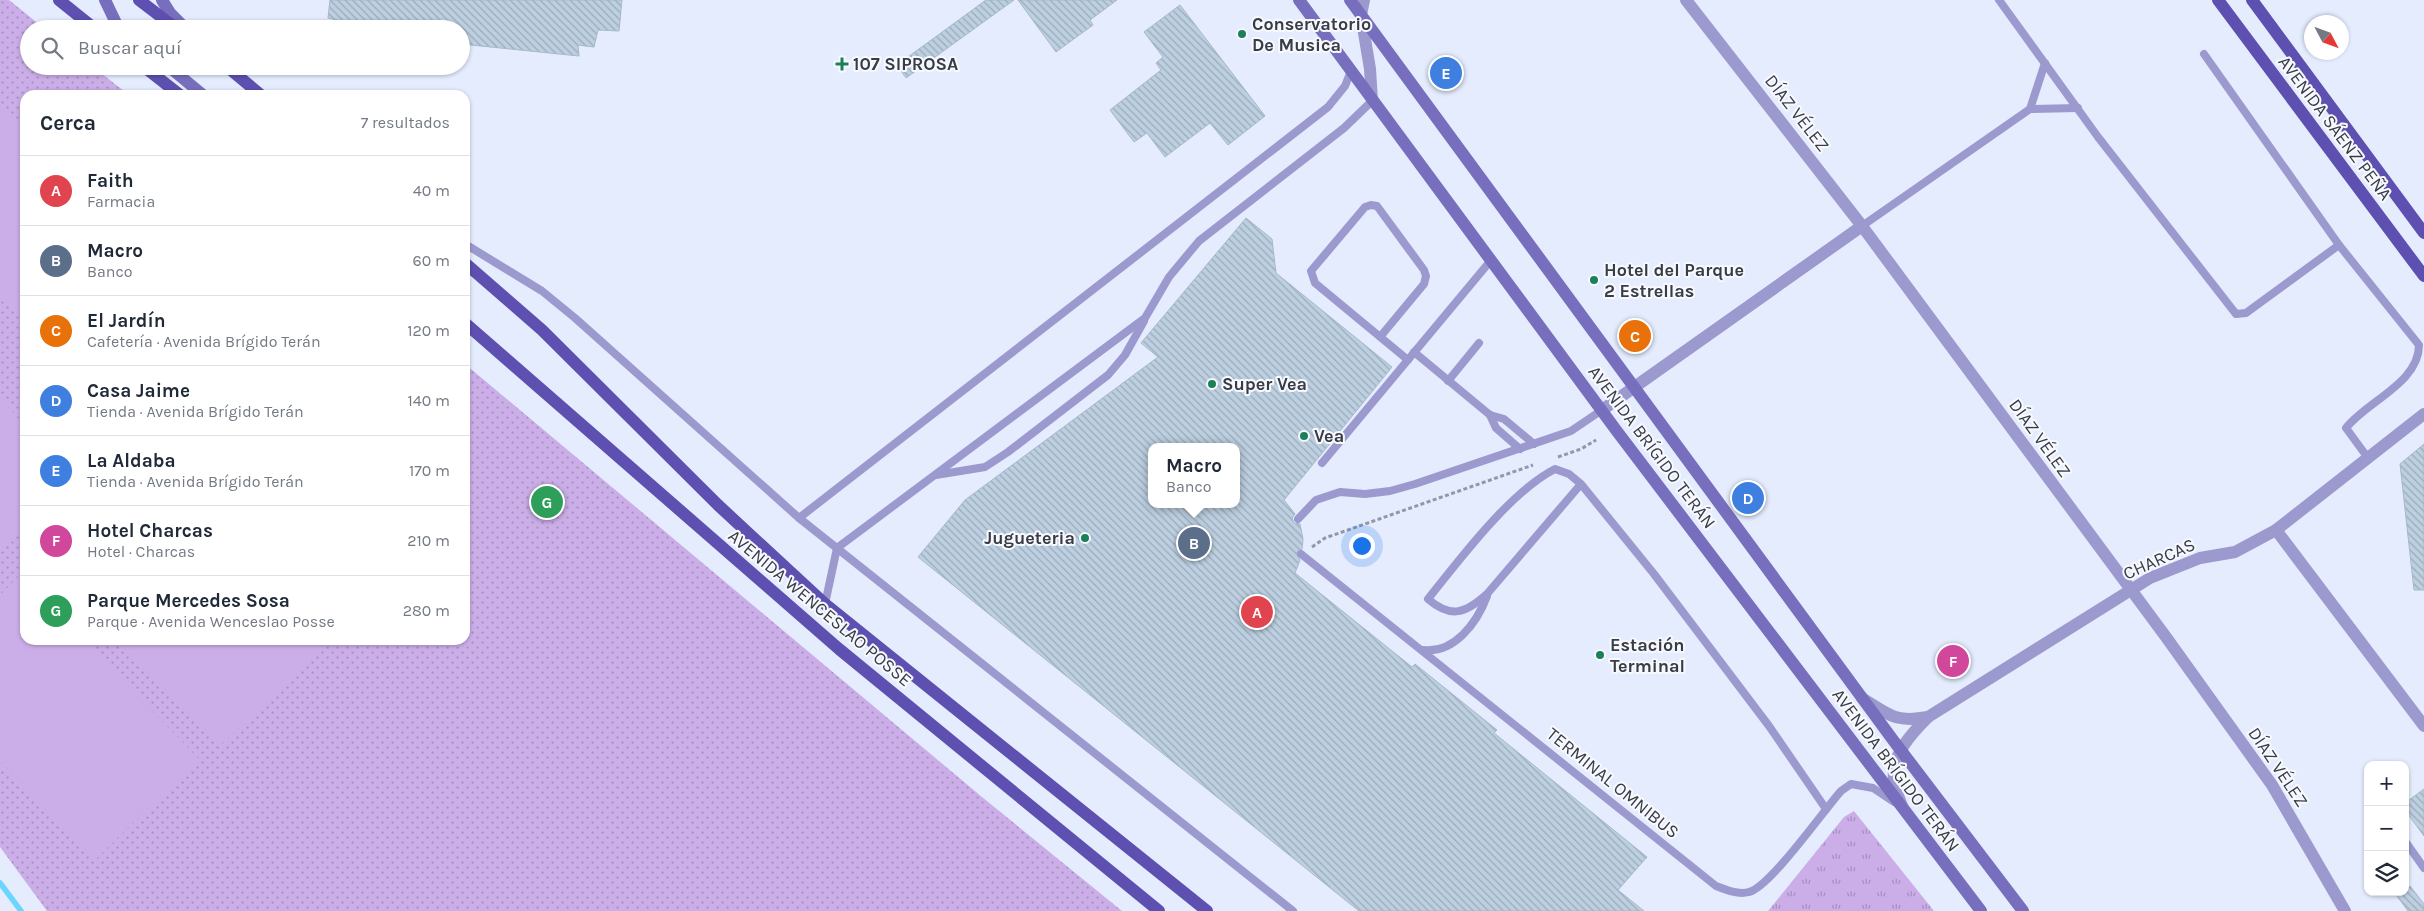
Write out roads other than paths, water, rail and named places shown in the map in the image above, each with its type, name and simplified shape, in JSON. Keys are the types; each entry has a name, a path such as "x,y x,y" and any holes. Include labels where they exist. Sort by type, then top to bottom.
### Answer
{"main road":[{"path":"59,0 85,20"},
{"path":"105,0 115,20"},
{"path":"139,0 165,20"},
{"path":"162,0 177,20"},
{"name":"AVENIDA BRÍGIDO TERÁN","path":"1300,0 1602,410 1981,911"},
{"name":"AVENIDA BRÍGIDO TERÁN","path":"1350,0 1901,751 2023,911"},
{"name":"AVENIDA SÁENZ PEÑA","path":"2218,0 2424,276"},
{"name":"AVENIDA SÁENZ PEÑA","path":"2252,0 2424,233"},
{"path":"154,75 174,90"},
{"path":"179,75 197,90"},
{"path":"237,75 255,90"},
{"path":"470,267 542,330 718,504 825,604 1207,911"},
{"name":"AVENIDA WENCESLAO POSSE","path":"470,326 832,644 1159,911"}],"street":[{"path":"1364,0 1361,15 1370,69 1372,100"},
{"name":"DÍAZ VÉLEZ","path":"1686,0 1862,226 2272,785 2345,911"},
{"path":"1602,410 1862,226"},
{"name":"CHARCAS","path":"1902,808 1894,779 1896,760 1910,735 1928,717 2150,578 2200,558 2235,552 2276,530 2424,414"},
{"path":"2276,530 2424,726"},
{"name":"CHARCAS","path":"1862,698 1890,716 1908,721 1928,717"}],"lane":[{"path":"1999,0 2078,108 2236,314 2246,313 2338,244"},
{"path":"2204,54 2338,244 2419,345 2419,355 2412,371 2346,428 2368,458"},
{"path":"2030,109 2046,63"},
{"path":"799,518 1328,106 1341,92 1352,71"},
{"path":"934,475 986,467 1108,375 1125,355 1169,278 1199,241 1344,128 1372,100"},
{"path":"1862,226 2030,109 2078,108"},
{"path":"1380,337 1424,284 1426,276 1424,270 1377,206 1371,205 1365,207 1311,271 1315,283 1380,337 1408,360"},
{"path":"470,247 542,291 575,318 799,518 1293,911"},
{"path":"1322,463 1492,259"},
{"path":"825,604 837,548 1145,318"},
{"path":"1448,381 1479,343"},
{"path":"1414,352 1490,415 1504,419 1534,444"},
{"path":"1298,519 1316,500 1340,492 1365,494 1390,491 1571,431 1602,410"},
{"path":"1490,415 1496,428 1520,449"},
{"path":"1581,484 1487,594 1473,607 1453,613 1438,608 1428,599 1457,563 1519,494 1537,478 1555,469 1569,474 1581,484 1654,574 1769,726 1826,809"},
{"name":"TERMINAL OMNIBUS","path":"1301,554 1716,886 1730,892 1750,892 1767,880 1841,791 1852,784 1873,788 1902,808"},
{"path":"1421,650 1434,652 1445,649 1454,643 1478,616 1487,594"},
{"path":"2409,847 2424,868"}],"waterway":[{"path":"0,883 21,911"}],"place":[{"name":"Conservatorio De Musica","path":"1242,34"},
{"name":"107 SIPROSA","path":"842,64"},
{"name":"La Aldaba","path":"1446,73"},
{"name":"Hotel del Parque 2 Estrellas","path":"1594,280"},
{"name":"El Jardín","path":"1635,336"},
{"name":"Super Vea","path":"1212,384"},
{"name":"Vea","path":"1304,436"},
{"name":"Casa Jaime","path":"1748,498"},
{"name":"Parque Mercedes Sosa","path":"547,502"},
{"name":"Jugueteria","path":"1085,538"},
{"name":"Macro","path":"1194,543"},
{"name":"Faith","path":"1257,612"},
{"name":"Estación Terminal","path":"1600,655"},
{"name":"Hotel Charcas","path":"1953,661"}]}
